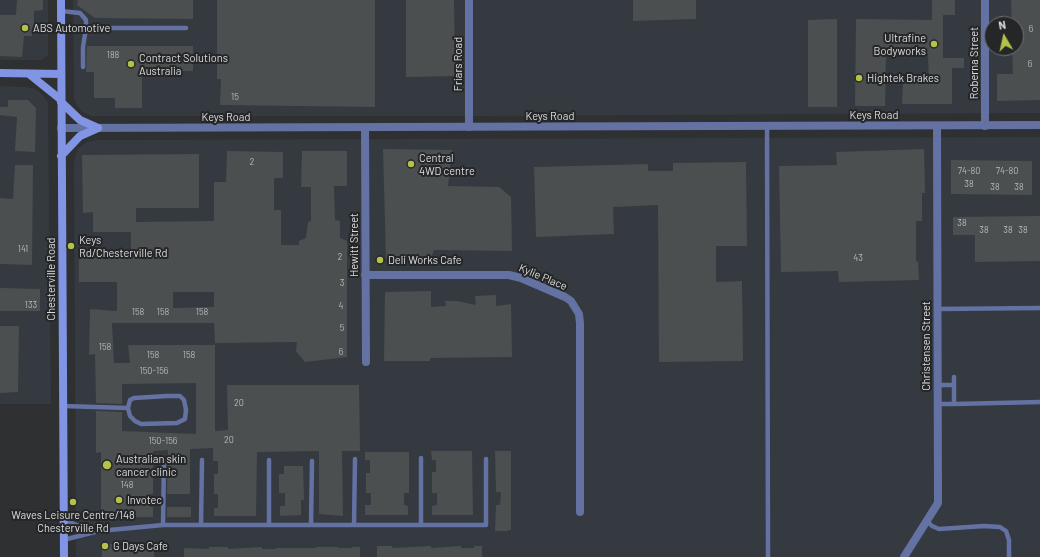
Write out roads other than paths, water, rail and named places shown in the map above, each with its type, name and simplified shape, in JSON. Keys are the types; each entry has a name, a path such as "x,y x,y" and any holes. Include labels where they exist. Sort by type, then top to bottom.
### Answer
{"main road":[{"name":"Chesterville Road","path":"60,0 64,557"},
{"path":"0,73 61,74"},
{"path":"30,74 61,100 80,120 98,128"},
{"path":"61,156 80,136 98,128"}],"street":[{"name":"Friars Road","path":"469,0 469,127"},
{"name":"Roberna Street","path":"985,126 986,0"},
{"name":"Keys Road","path":"61,128 1040,125"},
{"name":"Christensen Street","path":"904,557 938,503 937,126"},
{"name":"Hewitt Street","path":"365,128 366,362"},
{"name":"Kylie Place","path":"366,275 509,275 516,276 565,297 571,302 579,314 580,322 580,512"}],"lane":[{"path":"60,11 80,13 86,20 83,47 83,67"},
{"path":"86,28 186,28"},
{"path":"767,126 768,557"},
{"path":"937,308 1040,308"},
{"path":"954,377 954,404"},
{"path":"937,385 954,385"},
{"path":"180,396 184,400 186,410 185,419 177,423 142,424 135,421 130,416 128,408 130,400 134,398 180,396"},
{"path":"938,404 1040,402"},
{"path":"63,406 128,408"},
{"path":"420,525 421,458"},
{"path":"354,525 355,459"},
{"path":"63,540 99,531 163,525 486,525 486,459"},
{"path":"163,525 164,460"},
{"path":"201,525 202,460"},
{"path":"269,460 269,525"},
{"path":"311,525 312,461"},
{"path":"63,519 79,526 99,531"},
{"path":"927,521 932,526 939,529 984,526 1000,527 1006,531 1009,540 1009,557"}],"place":[{"name":"ABS Automotive","path":"25,28"},
{"name":"Ultrafine Bodyworks","path":"934,44"},
{"name":"Contract Solutions Australia","path":"131,64"},
{"name":"Hightek Brakes","path":"859,78"},
{"name":"Central 4WD centre","path":"411,164"},
{"name":"Keys Rd/Chesterville Rd","path":"71,246"},
{"name":"Deli Works Cafe","path":"380,260"},
{"name":"Australian skin cancer clinic","path":"107,465"},
{"name":"Invotec","path":"119,500"},
{"name":"Waves Leisure Centre/148 Chesterville Rd","path":"73,502"},
{"name":"G Days Cafe","path":"105,546"}]}
